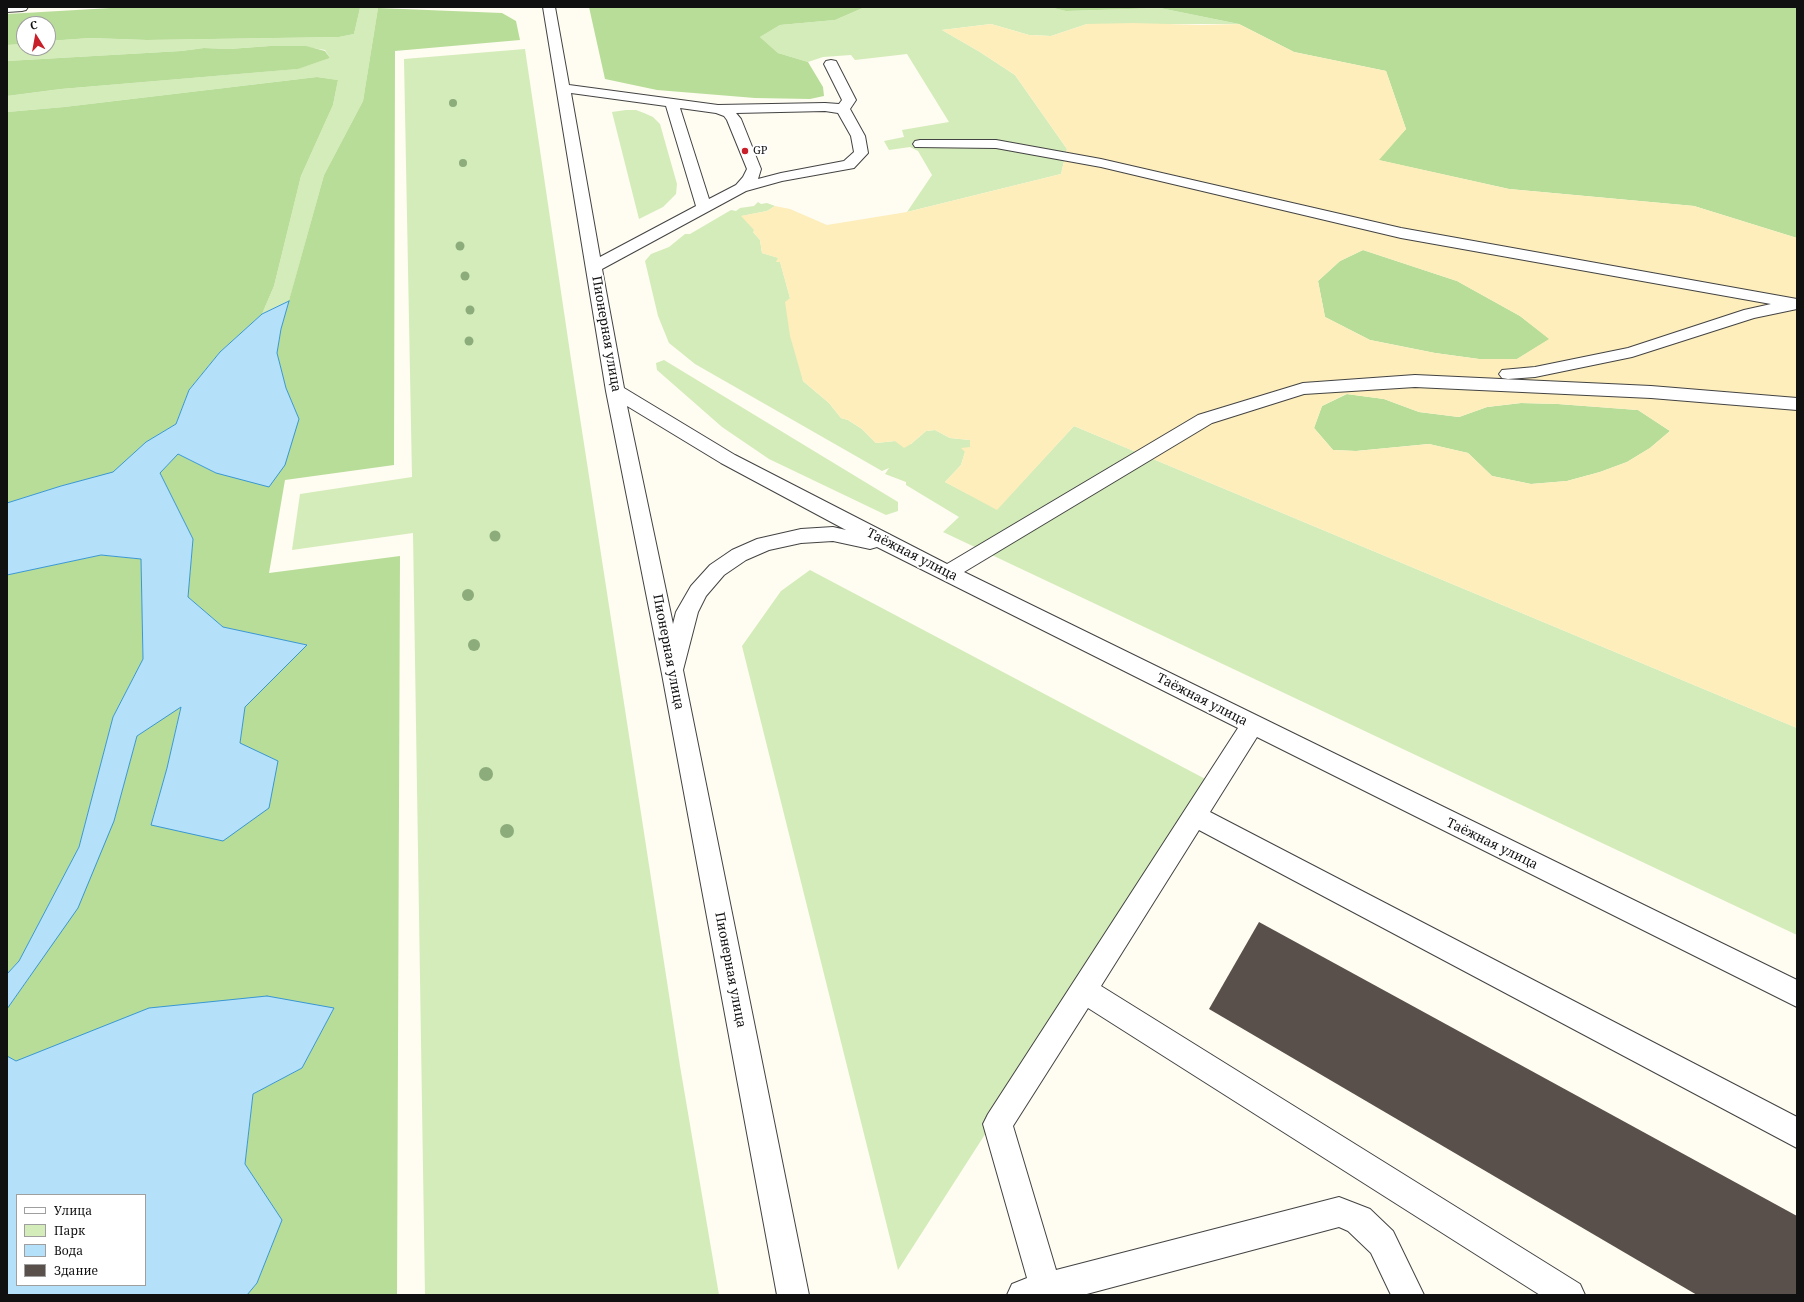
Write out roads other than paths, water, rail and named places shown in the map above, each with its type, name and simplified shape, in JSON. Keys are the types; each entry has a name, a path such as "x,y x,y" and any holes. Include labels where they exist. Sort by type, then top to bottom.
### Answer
{"street":[{"path":"7,8 22,7"},
{"name":"Пионерная улица","path":"548,7 615,391 673,674 793,1295"},
{"path":"832,64 849,100 843,109"},
{"path":"563,88 718,109 825,107 843,109"},
{"path":"672,103 704,209"},
{"path":"718,109 728,113 734,119 754,169 750,179 741,188"},
{"path":"594,267 741,188 781,177 849,165 861,153 858,136 843,109"},
{"path":"920,144 996,144 1101,163 1320,212 1401,233 1796,304"},
{"path":"947,573 1205,419 1302,389 1543,371 1632,352 1750,314 1796,304"},
{"path":"1415,381 1651,392 1797,404"},
{"name":"Таёжная улица","path":"615,391 728,460 947,573 1252,726 1797,994"},
{"path":"673,674 687,612 698,591 717,570 739,555 764,544 801,536 833,534 898,548"},
{"path":"1252,726 998,1124 1039,1293 1339,1212 1359,1220 1382,1242 1408,1295"},
{"path":"1195,816 1797,1133"},
{"path":"1083,990 1569,1295"}],"water":[{"path":"289,301 281,329 277,353 286,388 299,419 285,465 269,487 216,473 178,454 160,473 193,539 188,597 223,627 307,645 245,707 240,743 278,761 269,808 223,841 151,825 167,768 181,707 137,736 114,821 78,908 7,1009 7,974 19,961 79,847 113,717 143,659 141,559 101,555 7,575 7,503 113,472 146,442 176,424 189,390 220,352 262,314"},
{"path":"267,996 334,1008 302,1068 253,1094 245,1164 282,1220 257,1283 247,1295 7,1295 7,1056 16,1061 149,1008"}],"place":[{"name":"GP","path":"745,151"}]}
